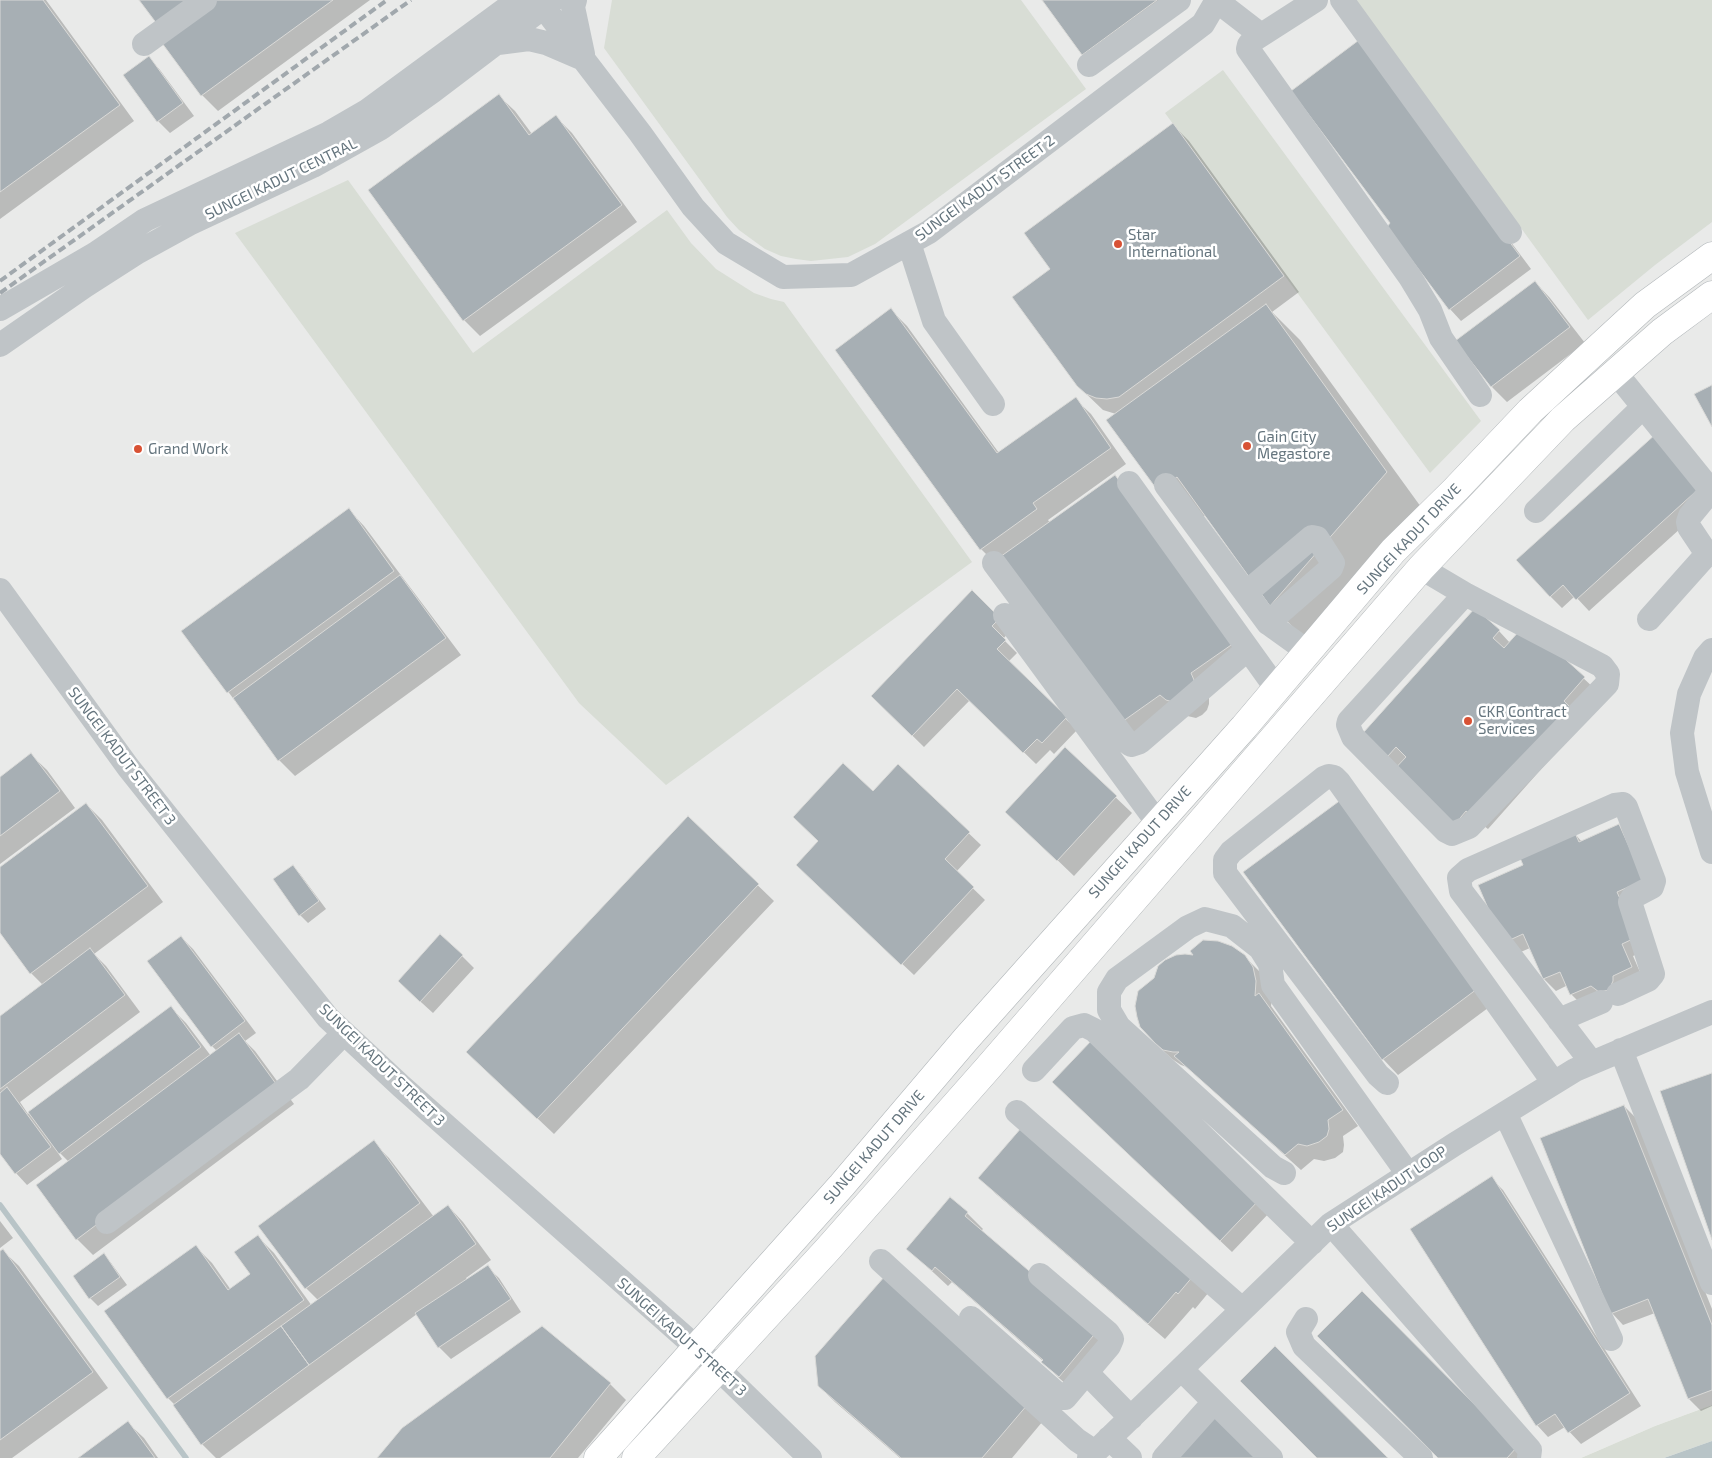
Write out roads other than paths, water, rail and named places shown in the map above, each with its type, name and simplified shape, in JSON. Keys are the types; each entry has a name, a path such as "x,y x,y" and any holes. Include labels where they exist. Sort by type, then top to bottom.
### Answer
{"main road":[{"name":"SUNGEI KADUT DRIVE","path":"598,1458 842,1185 972,1032 1157,822 1244,727 1393,551 1456,489 1530,411 1645,305 1712,256"},
{"name":"SUNGEI KADUT DRIVE","path":"636,1458 828,1249 988,1069 1421,568 1563,419 1662,332 1712,295"}],"street":[{"path":"144,44 205,0"},
{"path":"481,25 492,0"},
{"name":"SUNGEI KADUT CENTRAL","path":"0,309 95,254 145,220 247,170 329,133 352,120 518,0"},
{"path":"576,0 573,8 584,60"},
{"path":"1089,65 1179,0"},
{"path":"1217,0 1262,35"},
{"name":"SUNGEI KADUT STREET 2","path":"545,2 584,60 640,133 692,207 726,243 783,277 851,275 929,232 1203,24 1217,0"},
{"path":"1316,0 1249,44 1248,49 1410,277 1430,310 1441,338 1480,395"},
{"path":"1342,0 1510,232"},
{"name":"SUNGEI KADUT CENTRAL","path":"0,345 138,252 189,224 313,166 381,128 498,43 545,2"},
{"path":"498,43 529,39 546,43 584,60"},
{"path":"909,243 934,321 993,404"},
{"path":"1616,373 1709,488 1710,493 1690,516 1688,522 1689,527 1709,554 1649,619"},
{"path":"1536,511 1643,407"},
{"path":"1129,483 1276,688"},
{"path":"1166,485 1268,622 1307,651"},
{"path":"1246,593 1312,537 1317,538 1333,563 1331,568 1268,622"},
{"path":"994,563 1126,742 1131,745 1140,742 1248,649"},
{"path":"1421,568 1465,594 1602,666 1608,674 1607,684 1469,827 1452,834 1446,831 1353,737 1348,725 1349,721 1465,594"},
{"name":"SUNGEI KADUT STREET 3","path":"0,590 128,766 328,1018 401,1086 697,1348 810,1458"},
{"path":"1005,615 1157,822"},
{"path":"1712,650 1705,658 1688,694 1682,733 1687,772 1712,852"},
{"path":"1386,1083 1225,873 1225,860 1231,852 1329,776 1334,777 1339,782 1554,1084"},
{"path":"1559,1020 1648,980 1653,974 1630,902 1633,897 1651,888 1654,884 1623,804 1619,804 1468,870 1459,878 1461,891 1559,1020 1592,1063"},
{"path":"1284,1173 1273,1167 1119,1027 1109,1010 1109,992 1116,979 1188,927 1205,919 1232,926 1260,948 1270,964 1273,985 1408,1174"},
{"name":"SUNGEI KADUT LOOP","path":"1098,1450 1331,1224 1575,1070 1712,1012"},
{"path":"1034,1070 1072,1028 1084,1025 1094,1030 1312,1243"},
{"path":"107,1222 299,1079 344,1033"},
{"path":"1621,1050 1712,1283"},
{"path":"1017,1112 1242,1309"},
{"path":"1506,1113 1611,1339"},
{"path":"1331,1224 1530,1450 1529,1458"},
{"path":"881,1262 1077,1440 1098,1450 1130,1458"},
{"path":"971,1318 1062,1398 1067,1396 1109,1346 1112,1339 1108,1333 1040,1276"},
{"path":"1306,1319 1298,1332 1304,1346 1421,1458"},
{"path":"1181,1369 1271,1458"},
{"path":"1087,1373 1131,1418"},
{"path":"1164,1458 1214,1402"}],"waterway":[{"path":"0,1205 186,1458"}],"railway":[{"path":"0,281 387,0"},
{"path":"0,293 411,0"}],"place":[{"name":"Star International","path":"1118,244"},
{"name":"Gain City Megastore","path":"1247,446"},
{"name":"Grand Work","path":"138,449"},
{"name":"CKR Contract Services","path":"1468,721"}]}
